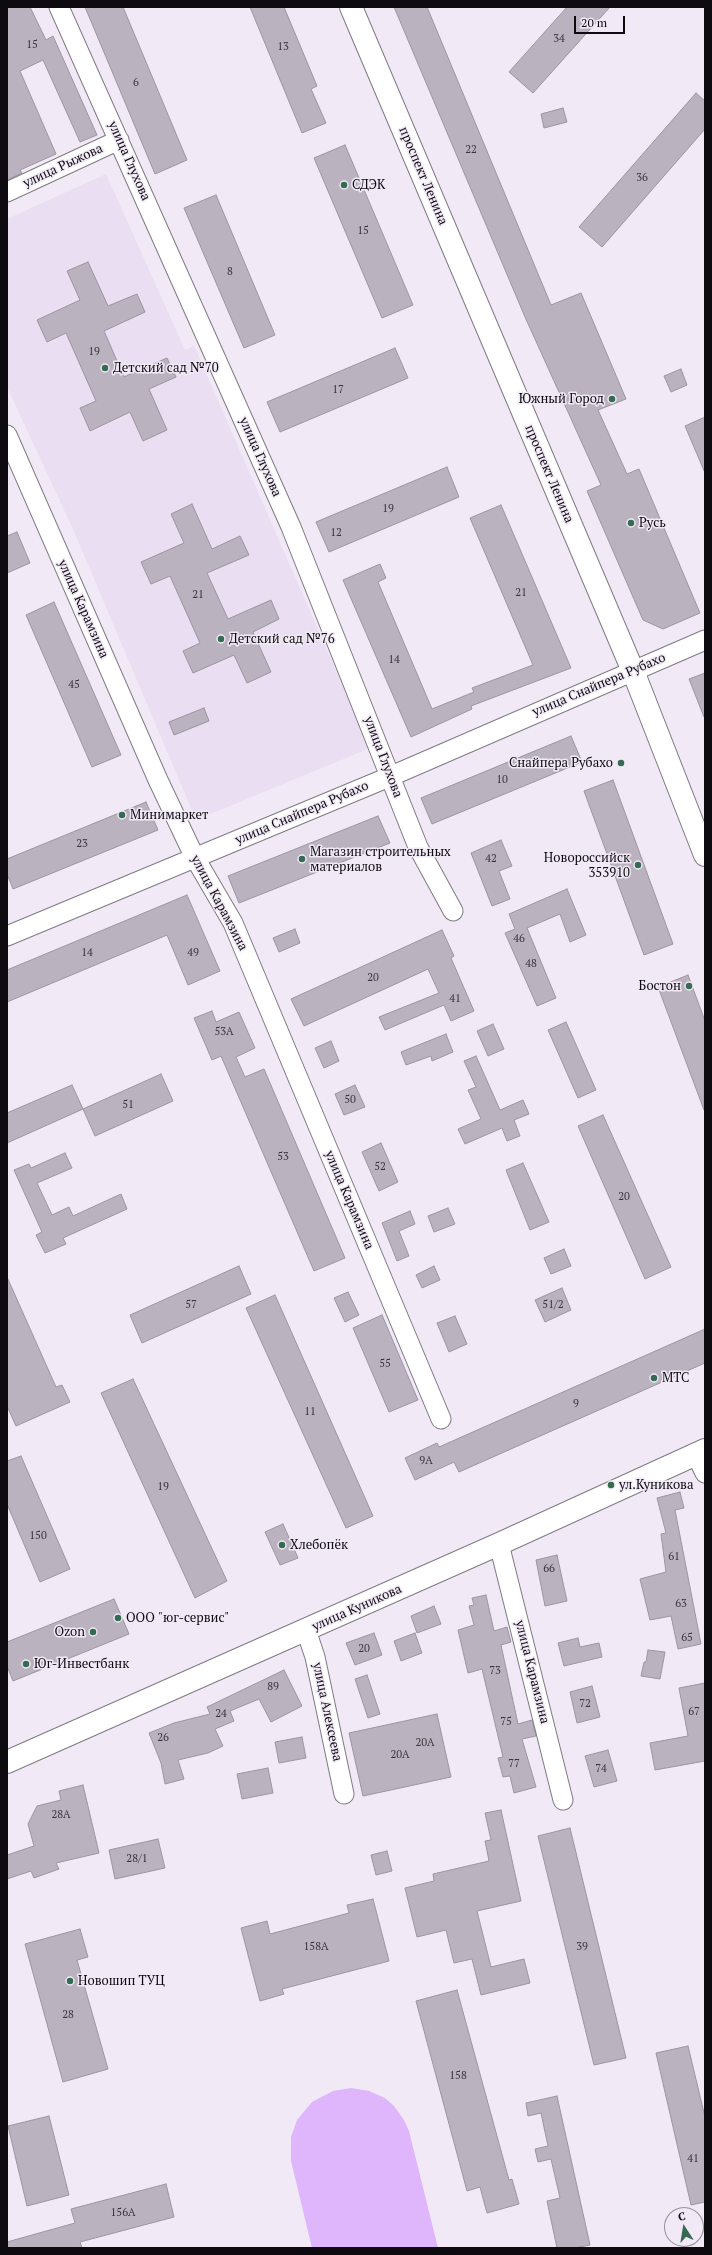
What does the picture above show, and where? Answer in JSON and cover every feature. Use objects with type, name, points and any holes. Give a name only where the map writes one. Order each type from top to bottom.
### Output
[{"type":"street","name":"улица Глухова","points":[[59,7],[291,527],[381,749],[389,777],[418,846],[453,911]]},
{"type":"street","name":"проспект Ленина","points":[[351,7],[633,671],[705,855]]},
{"type":"street","name":"улица Рыжова","points":[[7,192],[119,140]]},
{"type":"street","name":"улица Карамзина","points":[[7,435],[158,780],[195,858],[233,924],[440,1419]]},
{"type":"street","name":"улица Снайпера Рубахо","points":[[7,936],[389,777],[705,640]]},
{"type":"street","name":"улица Куникова","points":[[7,1762],[499,1544],[702,1459]]},
{"type":"street","name":"улица Карамзина","points":[[499,1544],[563,1800]]},
{"type":"street","name":"улица Алексеева","points":[[306,1630],[315,1657],[344,1794]]},
{"type":"shaded area","points":[[106,174],[185,350],[194,346],[370,748],[196,820],[73,529],[7,387],[7,219]]},
{"type":"shaded area","points":[[351,2088],[369,2091],[385,2098],[394,2106],[404,2120],[409,2131],[438,2248],[312,2248],[291,2161],[291,2137],[297,2120],[312,2102],[333,2091]]},
{"type":"building","points":[[7,7],[30,7],[46,40],[53,36],[97,135],[80,142],[43,60],[20,71],[56,154],[20,170],[22,173],[7,180]]},
{"type":"building","points":[[85,7],[123,7],[187,160],[155,174]]},
{"type":"building","points":[[250,7],[284,7],[317,86],[311,89],[326,123],[302,133]]},
{"type":"building","points":[[394,7],[427,7],[551,305],[581,293],[626,399],[598,410],[627,474],[639,469],[700,613],[663,629],[643,620],[587,491],[601,485],[525,317]]},
{"type":"building","points":[[567,7],[610,7],[533,93],[509,72]]},
{"type":"building","points":[[696,93],[705,101],[705,129],[602,247],[579,227]]},
{"type":"building","points":[[563,108],[567,122],[544,128],[541,114]]},
{"type":"building","points":[[345,145],[413,305],[382,318],[314,158]]},
{"type":"building","points":[[216,195],[275,335],[244,348],[184,208]]},
{"type":"building","points":[[88,262],[108,306],[137,294],[145,312],[104,331],[124,377],[167,358],[176,377],[149,389],[167,430],[143,441],[130,412],[90,431],[80,408],[96,401],[66,333],[47,342],[37,320],[80,300],[67,271]]},
{"type":"building","points":[[395,348],[408,378],[280,432],[267,402]]},
{"type":"building","points":[[681,369],[687,385],[671,392],[664,376]]},
{"type":"building","points":[[705,417],[705,473],[685,426]]},
{"type":"building","points":[[447,467],[459,497],[329,552],[316,522]]},
{"type":"building","points":[[192,504],[212,549],[240,536],[249,555],[207,573],[228,619],[271,600],[279,619],[253,632],[271,672],[247,683],[234,655],[193,673],[183,651],[200,643],[170,576],[151,584],[141,562],[184,543],[171,514]]},
{"type":"building","points":[[501,505],[571,668],[471,706],[472,709],[411,737],[343,580],[380,564],[386,578],[378,582],[432,709],[474,692],[472,688],[533,665],[470,518]]},
{"type":"building","points":[[17,532],[30,563],[7,573],[7,536]]},
{"type":"building","points":[[54,602],[121,755],[92,767],[26,615]]},
{"type":"building","points":[[705,673],[705,717],[704,717],[689,679]]},
{"type":"building","points":[[204,708],[209,721],[174,735],[169,722]]},
{"type":"building","points":[[571,736],[582,762],[432,824],[421,798]]},
{"type":"building","points":[[613,780],[673,944],[644,955],[584,791]]},
{"type":"building","points":[[146,802],[158,830],[13,889],[7,874],[7,859]]},
{"type":"building","points":[[378,816],[390,843],[239,903],[228,876]]},
{"type":"building","points":[[501,840],[512,866],[499,871],[510,899],[492,906],[471,853]]},
{"type":"building","points":[[567,889],[586,935],[570,942],[560,914],[527,928],[556,998],[537,1006],[505,933],[515,929],[509,914]]},
{"type":"building","points":[[187,895],[220,971],[188,985],[167,935],[7,1002],[7,970]]},
{"type":"building","points":[[295,929],[300,943],[279,952],[273,938]]},
{"type":"building","points":[[442,930],[454,956],[451,958],[474,1011],[451,1021],[444,1005],[385,1030],[379,1017],[439,993],[428,969],[304,1026],[291,999]]},
{"type":"building","points":[[688,975],[705,1021],[704,1110],[658,987]]},
{"type":"building","points":[[212,1011],[216,1022],[239,1012],[255,1048],[236,1057],[245,1077],[264,1069],[345,1258],[314,1271],[221,1056],[212,1060],[194,1018]]},
{"type":"building","points":[[566,1022],[596,1090],[578,1098],[548,1030]]},
{"type":"building","points":[[493,1024],[504,1049],[488,1056],[477,1031]]},
{"type":"building","points":[[446,1034],[453,1052],[432,1061],[431,1056],[406,1065],[401,1052]]},
{"type":"building","points":[[331,1041],[339,1061],[324,1068],[315,1048]]},
{"type":"building","points":[[476,1056],[500,1110],[523,1100],[529,1114],[514,1120],[520,1136],[507,1141],[502,1128],[465,1144],[458,1129],[481,1119],[468,1090],[476,1087],[464,1061]]},
{"type":"building","points":[[161,1074],[173,1101],[95,1136],[83,1109]]},
{"type":"building","points":[[72,1085],[83,1109],[7,1143],[7,1113]]},
{"type":"building","points":[[355,1085],[365,1107],[344,1115],[335,1094]]},
{"type":"building","points":[[603,1115],[671,1267],[645,1279],[578,1126]]},
{"type":"building","points":[[381,1143],[398,1182],[379,1191],[362,1152]]},
{"type":"building","points":[[65,1153],[72,1168],[37,1183],[52,1215],[69,1207],[73,1216],[121,1194],[127,1209],[63,1238],[66,1244],[45,1253],[36,1235],[42,1232],[14,1170],[29,1164],[31,1168]]},
{"type":"building","points":[[523,1163],[549,1222],[530,1230],[506,1170]]},
{"type":"building","points":[[448,1208],[455,1224],[434,1232],[428,1216]]},
{"type":"building","points":[[410,1211],[415,1224],[399,1231],[409,1256],[397,1261],[382,1223]]},
{"type":"building","points":[[564,1249],[571,1266],[551,1274],[544,1258]]},
{"type":"building","points":[[239,1266],[251,1294],[142,1343],[130,1315]]},
{"type":"building","points":[[434,1266],[440,1280],[422,1288],[416,1275]]},
{"type":"building","points":[[7,1277],[56,1387],[62,1385],[70,1402],[16,1426],[7,1406]]},
{"type":"building","points":[[562,1288],[571,1310],[545,1322],[535,1300]]},
{"type":"building","points":[[348,1292],[359,1315],[345,1322],[334,1298]]},
{"type":"building","points":[[275,1295],[373,1516],[346,1528],[246,1308]]},
{"type":"building","points":[[382,1315],[418,1400],[389,1412],[353,1328]]},
{"type":"building","points":[[455,1316],[467,1344],[449,1352],[437,1323]]},
{"type":"building","points":[[705,1329],[705,1363],[459,1472],[454,1462],[415,1480],[405,1458],[437,1443],[439,1447]]},
{"type":"building","points":[[133,1379],[227,1581],[195,1598],[101,1393]]},
{"type":"building","points":[[21,1456],[70,1569],[40,1582],[7,1504],[7,1461]]},
{"type":"building","points":[[680,1492],[684,1508],[675,1510],[701,1644],[678,1649],[671,1616],[650,1620],[640,1579],[666,1572],[661,1534],[666,1533],[657,1498]]},
{"type":"building","name":"Хлебопёк","points":[[283,1524],[298,1558],[280,1565],[265,1532]]},
{"type":"building","points":[[557,1555],[567,1601],[545,1606],[536,1560]]},
{"type":"building","points":[[486,1595],[494,1631],[507,1627],[511,1642],[501,1645],[518,1724],[532,1720],[536,1736],[522,1739],[536,1787],[514,1793],[510,1776],[503,1777],[498,1758],[503,1757],[482,1669],[468,1673],[458,1630],[474,1625],[469,1606],[474,1605],[472,1598]]},
{"type":"building","points":[[114,1599],[129,1634],[13,1681],[7,1666],[7,1642]]},
{"type":"building","points":[[434,1606],[441,1624],[417,1633],[411,1616]]},
{"type":"building","points":[[374,1633],[382,1655],[355,1665],[346,1643]]},
{"type":"building","points":[[415,1633],[422,1653],[401,1661],[394,1641]]},
{"type":"building","points":[[578,1638],[580,1647],[599,1643],[602,1657],[564,1666],[558,1643]]},
{"type":"building","points":[[648,1650],[665,1652],[660,1679],[641,1676]]},
{"type":"building","points":[[284,1670],[302,1706],[271,1722],[259,1699],[230,1711],[234,1721],[215,1729],[223,1746],[208,1753],[178,1760],[184,1779],[165,1784],[161,1763],[149,1733],[174,1723],[210,1714],[207,1707]]},
{"type":"building","points":[[367,1675],[380,1714],[368,1718],[355,1679]]},
{"type":"building","points":[[705,1683],[705,1761],[655,1770],[650,1743],[688,1736],[679,1688]]},
{"type":"building","points":[[592,1686],[600,1717],[577,1723],[570,1692]]},
{"type":"building","points":[[437,1714],[451,1777],[363,1796],[349,1733]]},
{"type":"building","points":[[302,1737],[306,1758],[279,1763],[275,1742]]},
{"type":"building","points":[[608,1750],[617,1781],[594,1787],[585,1756]]},
{"type":"building","points":[[268,1768],[273,1793],[242,1799],[237,1774]]},
{"type":"building","points":[[83,1785],[99,1853],[56,1863],[59,1869],[34,1878],[31,1871],[7,1879],[7,1855],[34,1846],[28,1824],[37,1806],[61,1800],[59,1791]]},
{"type":"building","points":[[501,1810],[521,1901],[477,1911],[491,1967],[524,1959],[530,1983],[481,1995],[472,1959],[454,1963],[446,1930],[417,1937],[405,1888],[434,1881],[433,1874],[489,1861],[485,1841],[491,1840],[485,1813]]},
{"type":"building","points":[[570,1828],[626,2058],[594,2065],[538,1836]]},
{"type":"building","points":[[158,1839],[165,1868],[115,1879],[109,1850]]},
{"type":"building","points":[[387,1851],[392,1871],[376,1875],[371,1855]]},
{"type":"building","points":[[373,1899],[389,1961],[282,1989],[284,1994],[260,2001],[241,1928],[267,1921],[270,1934],[349,1913],[347,1905]]},
{"type":"building","points":[[80,1929],[88,1957],[77,1960],[108,2069],[63,2082],[25,1944]]},
{"type":"building","points":[[457,1990],[509,2180],[512,2179],[519,2204],[487,2213],[480,2187],[467,2191],[416,2001]]},
{"type":"building","points":[[688,2046],[705,2117],[705,2202],[691,2205],[656,2053]]},
{"type":"building","points":[[557,2096],[590,2245],[574,2248],[557,2248],[547,2201],[560,2198],[551,2159],[538,2162],[535,2149],[548,2146],[541,2113],[528,2116],[526,2103]]},
{"type":"building","points":[[49,2116],[69,2195],[27,2206],[8,2126]]},
{"type":"building","points":[[166,2184],[174,2217],[80,2242],[82,2248],[7,2248],[7,2242],[75,2223],[71,2209]]},
{"type":"place","name":"СДЭК","points":[[344,185]]},
{"type":"place","name":"Детский сад №70","points":[[105,368]]},
{"type":"place","name":"Южный Город","points":[[612,399]]},
{"type":"place","name":"Русь","points":[[631,523]]},
{"type":"place","name":"Детский сад №76","points":[[221,639]]},
{"type":"place","name":"Снайпера Рубахо","points":[[621,763]]},
{"type":"place","name":"Минимаркет","points":[[122,815]]},
{"type":"place","name":"Магазин строительных материалов","points":[[302,859]]},
{"type":"place","name":"Новороссийск 353910","points":[[638,865]]},
{"type":"place","name":"Бостон","points":[[689,986]]},
{"type":"place","name":"МТС","points":[[654,1378]]},
{"type":"place","name":"ул.Куникова","points":[[611,1485]]},
{"type":"place","name":"Хлебопёк","points":[[282,1545]]},
{"type":"place","name":"ООО \"юг-сервис\"","points":[[118,1618]]},
{"type":"place","name":"Ozon","points":[[93,1632]]},
{"type":"place","name":"Юг-Инвестбанк","points":[[26,1664]]},
{"type":"place","name":"Новошип ТУЦ","points":[[70,1981]]}]
